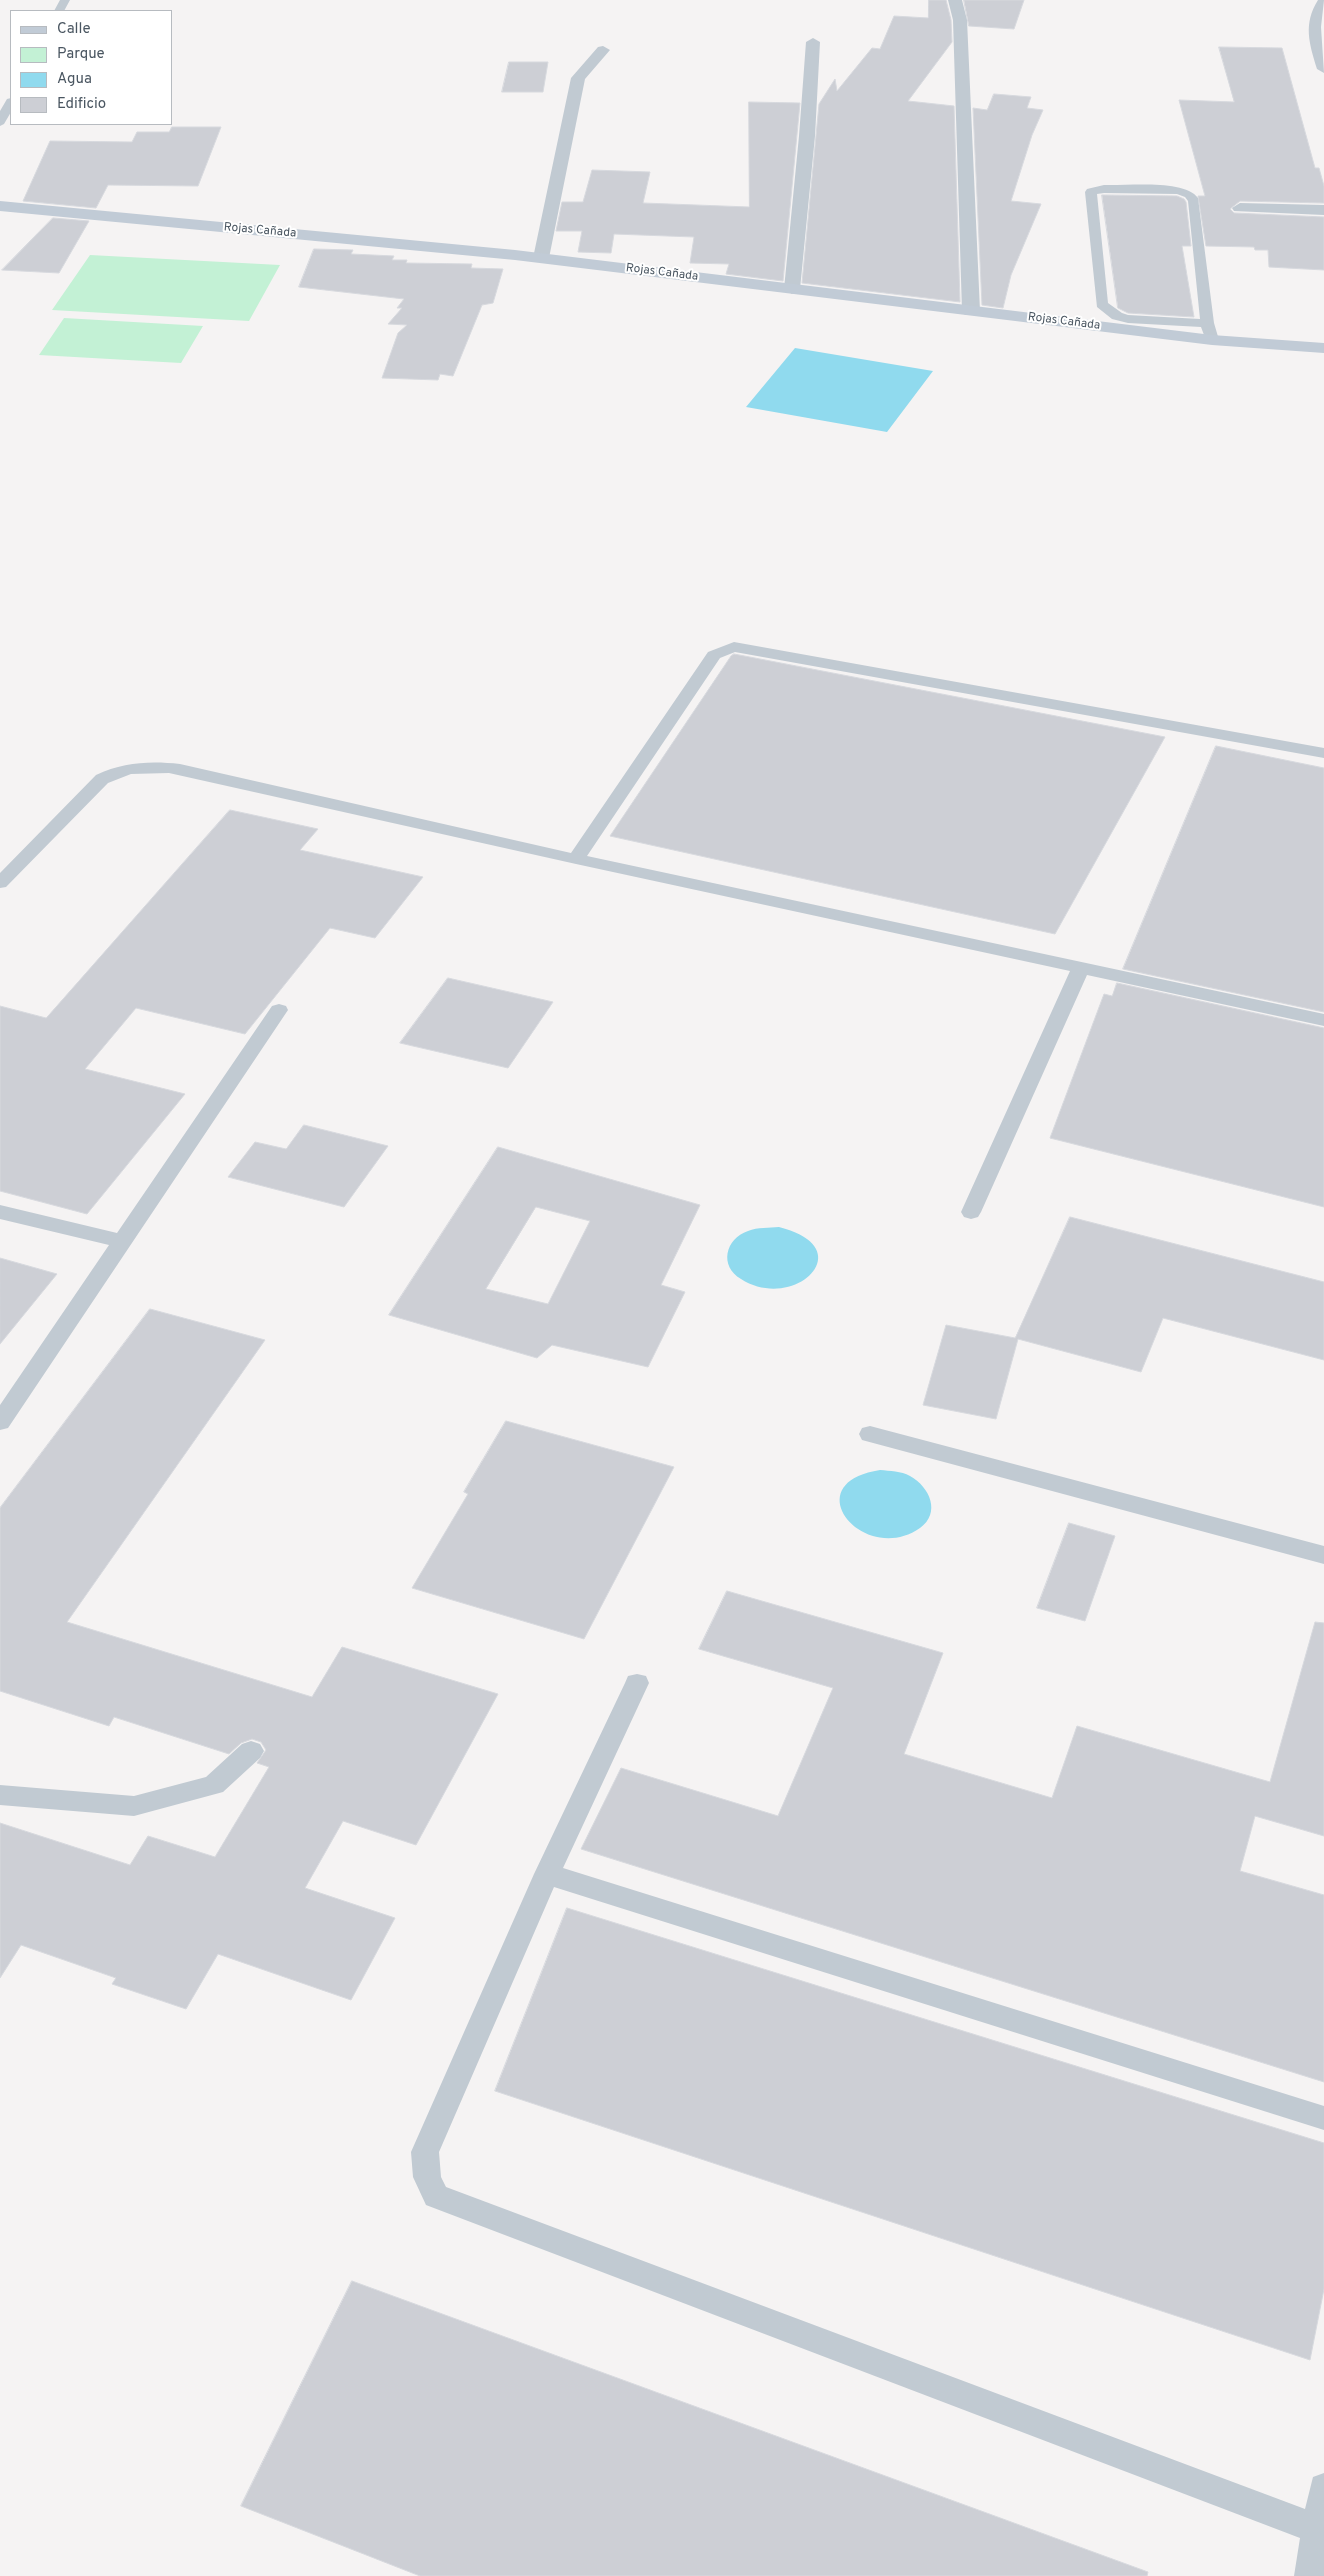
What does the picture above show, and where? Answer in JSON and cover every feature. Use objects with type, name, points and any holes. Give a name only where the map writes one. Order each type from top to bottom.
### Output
[{"type":"main road","name":"Rojas Cañada","points":[[0,206],[542,258],[1212,340],[1324,348]]},
{"type":"street","points":[[954,0],[960,20],[971,311]]},
{"type":"street","points":[[1324,1],[1314,16],[1314,36],[1324,69]]},
{"type":"street","points":[[792,290],[807,136],[813,42]]},
{"type":"street","points":[[542,258],[578,78],[603,50]]},
{"type":"street","points":[[1240,208],[1324,210]]},
{"type":"lane","points":[[0,122],[10,103]]},
{"type":"lane","points":[[1208,323],[1128,319],[1118,316],[1102,304],[1091,192],[1104,189],[1178,190],[1189,194],[1194,201],[1208,323],[1212,340]]},
{"type":"lane","points":[[576,858],[714,655],[734,647],[1324,753]]},
{"type":"lane","points":[[0,883],[102,779],[120,770],[145,766],[180,769],[576,858],[1324,1020]]},
{"type":"lane","points":[[971,1212],[1081,967]]},
{"type":"lane","points":[[0,1422],[279,1010]]},
{"type":"lane","points":[[0,1212],[123,1241]]},
{"type":"lane","points":[[870,1434],[1324,1555]]},
{"type":"lane","points":[[637,1683],[547,1874],[425,2152],[427,2178],[436,2196],[1317,2530]]},
{"type":"lane","points":[[0,1796],[134,1806],[214,1786],[251,1751]]},
{"type":"lane","points":[[547,1874],[1324,2118]]},
{"type":"lane","points":[[1310,2576],[1324,2488]]},
{"type":"green space","points":[[90,255],[280,265],[249,321],[52,310]]},
{"type":"green space","points":[[64,318],[203,326],[181,363],[39,355]]},
{"type":"water","points":[[795,348],[933,371],[887,432],[746,407]]},
{"type":"water","points":[[779,1227],[804,1237],[816,1249],[818,1262],[811,1274],[798,1283],[781,1288],[761,1287],[734,1274],[727,1260],[730,1246],[734,1240],[752,1230]]},
{"type":"water","points":[[880,1470],[907,1474],[923,1487],[930,1500],[931,1508],[930,1515],[920,1528],[899,1537],[878,1537],[860,1530],[847,1518],[840,1504],[842,1490],[855,1478]]},
{"type":"building","points":[[929,0],[946,0],[951,20],[952,42],[908,101],[954,106],[960,302],[802,283],[819,104],[835,79],[837,91],[872,48],[880,49],[894,16],[928,18]]},
{"type":"building","points":[[964,0],[1024,0],[1014,29],[969,26]]},
{"type":"building","points":[[1219,47],[1282,48],[1315,168],[1319,168],[1324,186],[1324,203],[1240,201],[1230,209],[1234,213],[1324,217],[1324,270],[1269,267],[1268,250],[1255,250],[1254,247],[1206,246],[1198,196],[1205,196],[1179,100],[1234,102]]},
{"type":"building","points":[[509,62],[548,62],[543,92],[502,92]]},
{"type":"building","points":[[994,94],[1031,97],[1027,108],[1043,110],[1032,135],[1011,201],[1041,204],[1011,275],[1003,308],[982,305],[973,108],[987,110]]},
{"type":"building","points":[[749,102],[800,103],[783,281],[726,274],[729,264],[690,263],[694,237],[614,234],[611,253],[578,252],[582,231],[556,231],[562,202],[583,202],[592,170],[650,172],[643,203],[749,207]]},
{"type":"building","points":[[172,127],[221,127],[198,186],[108,185],[96,208],[23,201],[50,141],[132,142],[137,132],[169,132]]},
{"type":"building","points":[[1102,195],[1177,196],[1184,199],[1186,202],[1191,246],[1182,246],[1194,317],[1128,313],[1118,308]]},
{"type":"building","points":[[53,218],[89,221],[59,273],[2,270]]},
{"type":"building","points":[[314,249],[353,250],[351,254],[394,256],[392,260],[407,260],[406,263],[472,264],[471,268],[503,269],[493,303],[482,305],[453,376],[440,374],[438,380],[382,378],[398,333],[407,325],[388,324],[402,308],[397,308],[404,299],[299,287]]},
{"type":"building","points":[[734,654],[1165,737],[1055,934],[610,836]]},
{"type":"building","points":[[1216,746],[1324,768],[1324,1012],[1123,969]]},
{"type":"building","points":[[230,810],[318,829],[300,850],[423,877],[375,938],[330,928],[245,1034],[136,1008],[85,1069],[185,1094],[87,1214],[0,1191],[0,1006],[46,1018]]},
{"type":"building","points":[[448,978],[553,1002],[508,1068],[400,1043]]},
{"type":"building","points":[[1117,983],[1324,1028],[1324,1207],[1050,1138],[1104,994],[1112,996]]},
{"type":"building","points":[[304,1125],[388,1146],[344,1207],[228,1177],[255,1142],[286,1149]]},
{"type":"building","points":[[498,1147],[700,1205],[661,1285],[685,1292],[648,1367],[552,1345],[537,1358],[389,1315]],"holes":[[[536,1207],[590,1221],[548,1304],[486,1289]]]},
{"type":"building","points":[[1070,1217],[1324,1282],[1324,1360],[1163,1318],[1141,1372],[1018,1339],[996,1419],[923,1405],[946,1325],[1015,1338]]},
{"type":"building","points":[[0,1258],[57,1274],[0,1344]]},
{"type":"building","points":[[150,1309],[265,1340],[67,1622],[312,1697],[342,1647],[498,1694],[416,1845],[343,1821],[305,1888],[395,1918],[351,2000],[218,1954],[186,2009],[112,1984],[116,1978],[21,1945],[0,1978],[0,1823],[130,1865],[148,1836],[215,1857],[269,1767],[257,1763],[266,1750],[261,1742],[252,1739],[241,1743],[229,1754],[114,1717],[109,1726],[0,1691],[0,1508]]},
{"type":"building","points":[[506,1421],[674,1467],[584,1639],[412,1588],[468,1494],[464,1492]]},
{"type":"building","points":[[1069,1523],[1115,1536],[1085,1621],[1037,1608]]},
{"type":"building","points":[[727,1591],[943,1653],[904,1754],[1052,1798],[1077,1726],[1270,1782],[1315,1622],[1324,1623],[1324,1836],[1255,1816],[1240,1871],[1324,1895],[1324,2082],[581,1849],[621,1768],[778,1816],[833,1688],[699,1649]]},
{"type":"building","points":[[567,1908],[1324,2143],[1324,2289],[1310,2360],[495,2091]]},
{"type":"building","points":[[352,2281],[1148,2572],[1147,2576],[420,2576],[241,2506]]}]
